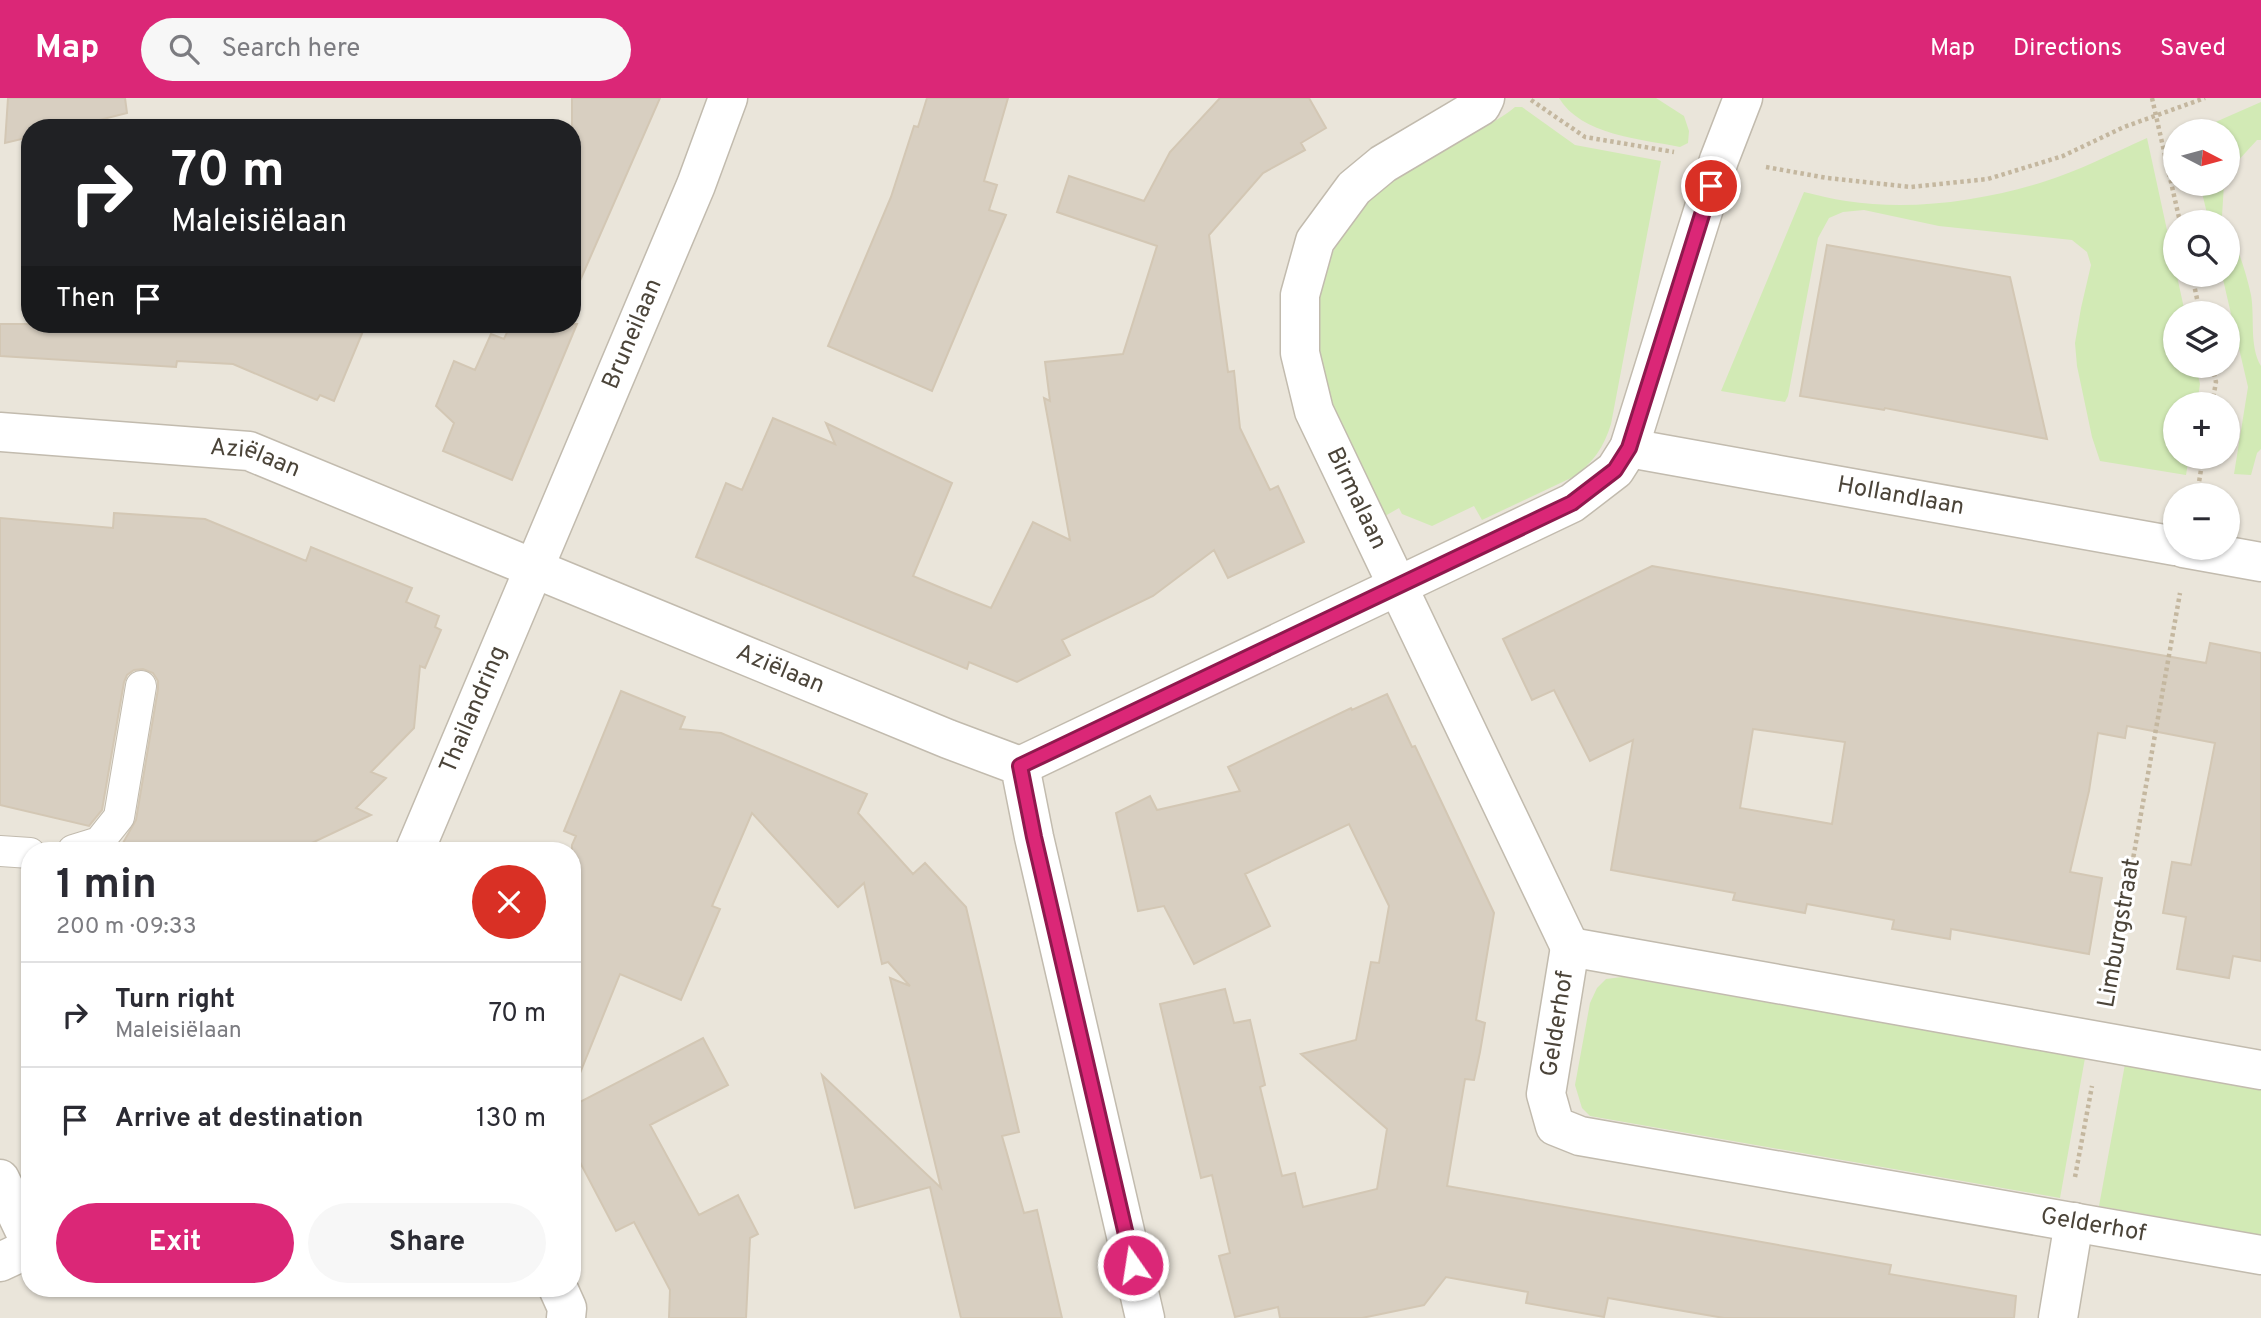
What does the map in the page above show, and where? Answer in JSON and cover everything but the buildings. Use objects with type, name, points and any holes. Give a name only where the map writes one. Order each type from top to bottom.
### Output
[{"type":"street","name":"Bruneilaan","points":[[533,568],[696,185],[728,98]]},
{"type":"street","name":"Birmalaan","points":[[1485,98],[1480,106],[1383,164],[1354,188],[1315,241],[1300,295],[1300,353],[1314,411],[1570,947]]},
{"type":"street","points":[[1145,1318],[1037,851],[1020,766],[1572,503],[1615,470],[1629,448],[1719,160],[1743,98]]},
{"type":"street","name":"Aziëlaan","points":[[0,432],[249,451],[922,729],[1020,766]]},
{"type":"street","name":"Hollandlaan","points":[[1629,448],[2163,545]]},
{"type":"street","name":"Hollandlaan","points":[[2240,558],[2261,562]]},
{"type":"street","name":"Thailandring","points":[[418,842],[533,568]]},
{"type":"street","name":"Gelderhof","points":[[2261,1070],[1570,947],[1546,1094],[1555,1126],[1580,1136],[2261,1255]]},
{"type":"street","points":[[0,1179],[21,1223]]},
{"type":"street","points":[[2058,1318],[2074,1222]]},
{"type":"street","points":[[0,1262],[21,1252]]},
{"type":"street","points":[[562,1297],[567,1308],[566,1318]]},
{"type":"lane","points":[[99,842],[119,817],[141,686]]},
{"type":"lane","points":[[0,851],[21,852]]},
{"type":"path","points":[[1527,98],[1585,137],[1827,178],[1911,187],[1988,179],[2063,156],[2124,127],[2205,98]]},
{"type":"path","points":[[2152,98],[2177,210]]},
{"type":"path","name":"Limburgstraat","points":[[2074,1222],[2072,1199],[2180,560]]},
{"type":"shaded area","points":[[0,98],[2261,98],[2261,1318],[0,1318]]},
{"type":"green space","points":[[1559,98],[1656,98],[1684,116],[1689,131],[1688,143],[1680,147],[1630,138],[1597,128],[1569,110]]},
{"type":"green space","points":[[2261,102],[2261,140],[2257,140],[2240,159],[2240,119],[2222,119]]},
{"type":"green space","points":[[1515,107],[1522,107],[1575,145],[1661,161],[1611,424],[1597,454],[1573,477],[1482,520],[1474,506],[1432,526],[1402,514],[1399,508],[1385,516],[1352,449],[1325,381],[1318,347],[1316,312],[1323,276],[1343,234],[1373,196],[1414,167]]},
{"type":"green space","points":[[2147,138],[2163,212],[2163,287],[2179,287],[2182,301],[2163,301],[2163,378],[2199,378],[2200,384],[2199,392],[2163,392],[2163,469],[2187,469],[2186,475],[2100,461],[2092,437],[2077,366],[2075,343],[2091,265],[2087,252],[2072,240],[1939,226],[1864,210],[1843,212],[1829,218],[1818,238],[1785,402],[1721,391],[1804,192],[1871,204],[1946,202],[2019,189],[2083,167]]},
{"type":"green space","points":[[2203,196],[2223,196],[2222,210],[2206,210]]},
{"type":"green space","points":[[2240,258],[2249,286],[2255,350],[2261,366],[2261,449],[2257,453],[2251,475],[2234,474],[2235,469],[2240,469],[2240,437],[2248,387],[2240,353],[2240,301],[2228,301],[2225,287],[2240,287]]},
{"type":"green space","points":[[1622,977],[2085,1058],[2060,1198],[1590,1116],[1582,1108],[1575,1085],[1590,1003],[1597,988],[1606,979]]},
{"type":"green space","points":[[2125,1064],[2261,1087],[2261,1235],[2099,1206]]},
{"type":"route","points":[[1133,1265],[1020,766],[1572,503],[1615,470],[1629,448],[1711,186]]}]
